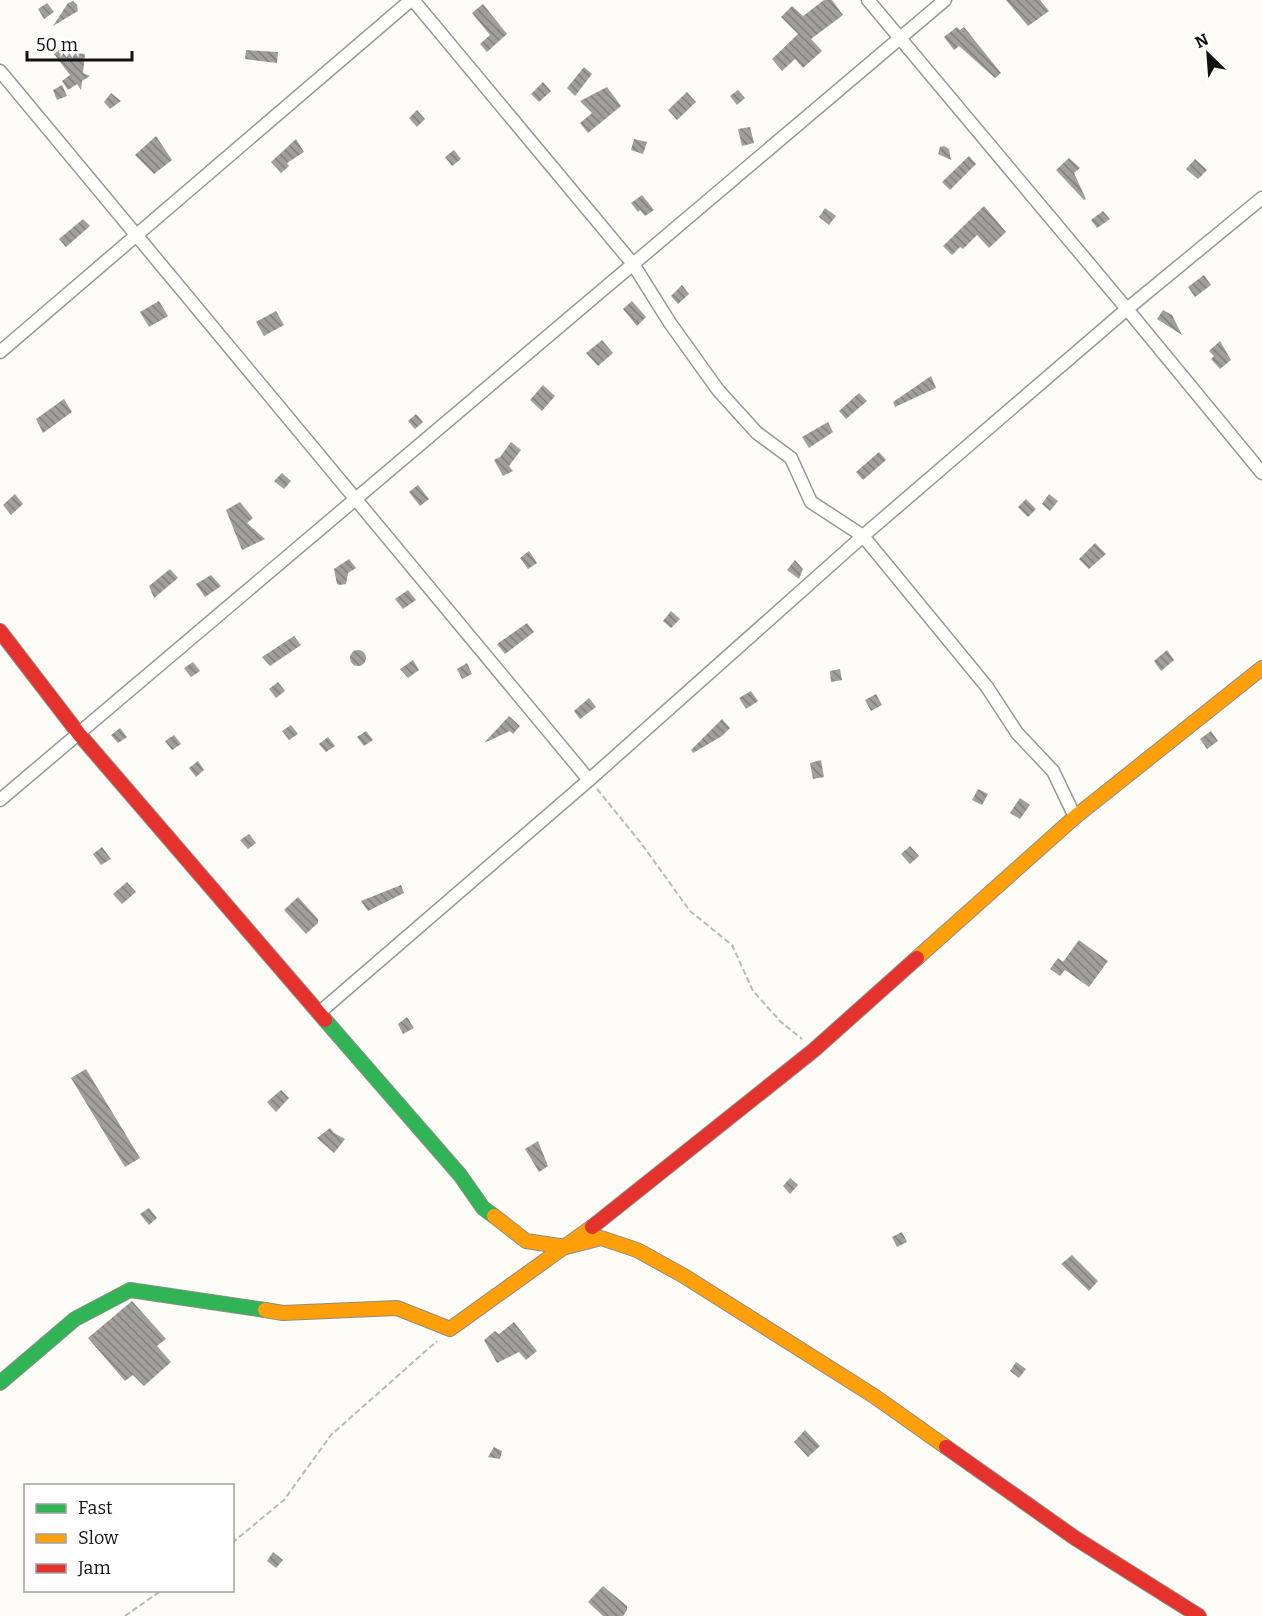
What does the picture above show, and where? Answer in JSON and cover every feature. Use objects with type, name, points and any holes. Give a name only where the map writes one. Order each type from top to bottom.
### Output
[{"type":"street","points":[[0,352],[412,0],[633,264],[670,323],[718,390],[756,433],[790,458],[811,501],[862,536],[987,687],[1017,733],[1053,771],[1075,817]]},
{"type":"street","points":[[868,0],[1262,473]]},
{"type":"street","points":[[0,800],[945,0]]},
{"type":"street","points":[[0,71],[589,780]]},
{"type":"street","points":[[320,1012],[589,780],[862,536],[1127,309],[1262,198]]},
{"type":"street","points":[[0,631],[79,734],[460,1174],[483,1208],[526,1241],[566,1247],[601,1238],[637,1250],[684,1276],[874,1396],[1075,1538],[1199,1616]]},
{"type":"street","points":[[0,1383],[75,1319],[130,1290],[283,1313],[397,1308],[450,1329],[566,1247],[814,1050],[1075,817],[1262,668]]},
{"type":"path","points":[[589,780],[641,843],[690,911],[732,945],[753,991],[781,1022],[814,1050]]},
{"type":"path","points":[[234,1541],[284,1500],[331,1435],[450,1329]]},
{"type":"path","points":[[125,1616],[159,1592]]},
{"type":"building","points":[[824,0],[832,0],[843,15],[811,39],[822,51],[803,68],[795,59],[782,71],[772,59],[798,34],[781,17],[792,6],[803,16]]},
{"type":"building","points":[[1006,0],[1040,0],[1049,11],[1028,26]]},
{"type":"building","points":[[73,1],[78,11],[53,26],[68,3]]},
{"type":"building","points":[[47,3],[54,12],[44,19],[38,9]]},
{"type":"building","points":[[483,4],[507,34],[487,52],[480,44],[490,35],[472,13]]},
{"type":"building","points":[[957,27],[960,30],[964,27],[1001,73],[995,78],[959,46],[954,50],[944,37]]},
{"type":"building","points":[[68,43],[78,45],[76,53],[85,54],[83,73],[90,76],[82,81],[81,90],[77,84],[68,90],[62,81],[70,75],[54,54]]},
{"type":"building","points":[[246,50],[278,52],[277,63],[245,59]]},
{"type":"building","points":[[584,67],[592,74],[575,96],[567,88]]},
{"type":"building","points":[[543,82],[551,91],[539,102],[531,94]]},
{"type":"building","points":[[62,85],[67,96],[57,100],[53,90]]},
{"type":"building","points":[[607,87],[621,106],[588,133],[580,123],[592,113],[580,101]]},
{"type":"building","points":[[738,90],[745,98],[737,105],[730,96]]},
{"type":"building","points":[[687,92],[696,102],[677,120],[668,110]]},
{"type":"building","points":[[111,93],[121,101],[110,109],[104,102]]},
{"type":"building","points":[[417,110],[425,119],[417,127],[409,118]]},
{"type":"building","points":[[750,127],[754,143],[742,146],[738,129]]},
{"type":"building","points":[[156,136],[172,160],[154,174],[135,155]]},
{"type":"building","points":[[296,139],[304,152],[287,163],[289,166],[281,173],[271,162]]},
{"type":"building","points":[[634,139],[647,142],[643,154],[631,150]]},
{"type":"building","points":[[944,146],[949,149],[951,160],[938,154],[940,147]]},
{"type":"building","points":[[454,150],[461,159],[452,166],[445,157]]},
{"type":"building","points":[[969,156],[976,164],[950,190],[942,182]]},
{"type":"building","points":[[1069,158],[1080,168],[1074,173],[1086,199],[1084,200],[1056,170]]},
{"type":"building","points":[[1195,159],[1207,170],[1198,179],[1186,169]]},
{"type":"building","points":[[642,195],[654,210],[645,216],[640,210],[638,212],[631,203]]},
{"type":"building","points":[[984,206],[1006,232],[989,248],[977,235],[963,249],[960,247],[952,255],[943,246]]},
{"type":"building","points":[[825,208],[836,216],[829,225],[819,217]]},
{"type":"building","points":[[1103,211],[1110,219],[1097,228],[1091,220]]},
{"type":"building","points":[[83,219],[90,226],[66,247],[59,239]]},
{"type":"building","points":[[1204,275],[1211,285],[1195,297],[1188,287]]},
{"type":"building","points":[[682,285],[689,294],[678,304],[671,296]]},
{"type":"building","points":[[159,301],[168,316],[149,327],[140,312]]},
{"type":"building","points":[[632,301],[646,317],[637,326],[623,309]]},
{"type":"building","points":[[1163,310],[1172,315],[1182,335],[1157,319]]},
{"type":"building","points":[[276,311],[284,325],[264,336],[256,322]]},
{"type":"building","points":[[602,340],[613,353],[598,366],[586,353]]},
{"type":"building","points":[[1220,341],[1231,360],[1220,369],[1211,359],[1214,356],[1209,351]]},
{"type":"building","points":[[931,376],[936,388],[895,407],[893,402]]},
{"type":"building","points":[[543,385],[555,396],[542,411],[530,400]]},
{"type":"building","points":[[859,393],[867,401],[846,419],[839,411]]},
{"type":"building","points":[[64,399],[72,412],[43,433],[36,419]]},
{"type":"building","points":[[416,414],[423,422],[415,429],[408,421]]},
{"type":"building","points":[[828,422],[833,432],[809,448],[802,437]]},
{"type":"building","points":[[511,442],[521,450],[509,466],[513,471],[503,476],[494,460],[500,457]]},
{"type":"building","points":[[879,452],[886,460],[863,480],[856,472]]},
{"type":"building","points":[[282,473],[291,481],[284,489],[274,481]]},
{"type":"building","points":[[418,485],[429,499],[420,506],[409,492]]},
{"type":"building","points":[[15,494],[23,504],[11,515],[3,505]]},
{"type":"building","points":[[1049,494],[1058,501],[1050,511],[1042,504]]},
{"type":"building","points":[[1026,499],[1036,509],[1028,517],[1018,507]]},
{"type":"building","points":[[240,502],[253,518],[247,523],[265,539],[242,550],[226,510]]},
{"type":"building","points":[[1095,543],[1106,554],[1089,569],[1079,559]]},
{"type":"building","points":[[529,551],[537,563],[528,569],[520,558]]},
{"type":"building","points":[[349,559],[356,568],[348,573],[346,584],[339,585],[334,569]]},
{"type":"building","points":[[795,560],[803,569],[799,579],[787,570]]},
{"type":"building","points":[[170,569],[178,578],[154,598],[149,586]]},
{"type":"building","points":[[211,575],[221,586],[205,597],[196,584]]},
{"type":"building","points":[[408,590],[416,600],[403,609],[395,599]]},
{"type":"building","points":[[671,611],[680,619],[671,628],[663,621]]},
{"type":"building","points":[[527,623],[534,632],[505,654],[497,644]]},
{"type":"building","points":[[294,636],[301,645],[270,666],[262,657]]},
{"type":"building","points":[[358,650],[364,652],[366,658],[364,664],[358,666],[352,664],[350,658],[352,652]]},
{"type":"building","points":[[1167,650],[1174,660],[1161,671],[1154,661]]},
{"type":"building","points":[[413,660],[419,670],[408,678],[400,669]]},
{"type":"building","points":[[193,662],[200,671],[191,677],[184,668]]},
{"type":"building","points":[[467,663],[472,674],[462,679],[457,669]]},
{"type":"building","points":[[840,669],[842,680],[831,682],[830,671]]},
{"type":"building","points":[[278,682],[285,691],[276,698],[269,689]]},
{"type":"building","points":[[751,691],[758,701],[746,709],[739,698]]},
{"type":"building","points":[[876,694],[882,705],[871,711],[865,700]]},
{"type":"building","points":[[589,698],[596,707],[580,719],[574,711]]},
{"type":"building","points":[[509,716],[520,726],[513,734],[510,731],[484,743]]},
{"type":"building","points":[[722,719],[730,728],[722,736],[693,753],[691,750]]},
{"type":"building","points":[[291,725],[298,734],[289,740],[282,731]]},
{"type":"building","points":[[120,728],[127,737],[118,743],[111,735]]},
{"type":"building","points":[[366,731],[373,740],[364,746],[357,737]]},
{"type":"building","points":[[1211,731],[1218,741],[1207,749],[1200,739]]},
{"type":"building","points":[[174,735],[181,744],[172,750],[165,741]]},
{"type":"building","points":[[328,737],[335,746],[326,752],[319,744]]},
{"type":"building","points":[[821,760],[824,777],[813,779],[810,763]]},
{"type":"building","points":[[198,761],[204,770],[196,777],[189,768]]},
{"type":"building","points":[[978,789],[988,794],[982,805],[972,800]]},
{"type":"building","points":[[1020,798],[1030,805],[1020,819],[1010,813]]},
{"type":"building","points":[[249,834],[256,843],[248,849],[240,840]]},
{"type":"building","points":[[910,846],[919,856],[910,864],[901,854]]},
{"type":"building","points":[[102,847],[111,859],[101,865],[93,854]]},
{"type":"building","points":[[127,882],[136,892],[122,904],[113,894]]},
{"type":"building","points":[[401,885],[404,893],[368,911],[361,901]]},
{"type":"building","points":[[298,897],[318,919],[318,923],[306,934],[284,910]]},
{"type":"building","points":[[1079,940],[1108,961],[1089,987],[1065,970],[1060,976],[1050,969],[1058,958],[1063,962]]},
{"type":"building","points":[[407,1017],[414,1028],[403,1034],[398,1024]]},
{"type":"building","points":[[86,1069],[140,1158],[125,1167],[71,1078]]},
{"type":"building","points":[[281,1090],[289,1098],[276,1112],[267,1102]]},
{"type":"building","points":[[330,1128],[345,1139],[334,1153],[317,1138]]},
{"type":"building","points":[[538,1141],[548,1166],[539,1172],[525,1149]]},
{"type":"building","points":[[790,1178],[798,1185],[790,1194],[783,1186]]},
{"type":"building","points":[[149,1208],[157,1218],[149,1225],[140,1214]]},
{"type":"building","points":[[902,1232],[907,1242],[897,1247],[892,1237]]},
{"type":"building","points":[[1072,1255],[1098,1281],[1089,1291],[1061,1264]]},
{"type":"building","points":[[132,1301],[166,1339],[157,1346],[171,1362],[144,1386],[133,1375],[125,1381],[88,1338]]},
{"type":"building","points":[[514,1322],[537,1351],[526,1360],[519,1352],[497,1363],[484,1340],[495,1331],[499,1334]]},
{"type":"building","points":[[1016,1362],[1026,1369],[1019,1378],[1010,1371]]},
{"type":"building","points":[[805,1430],[820,1446],[808,1457],[794,1442]]},
{"type":"building","points":[[494,1447],[502,1451],[500,1459],[488,1457]]},
{"type":"building","points":[[273,1552],[283,1560],[276,1568],[267,1561]]},
{"type":"building","points":[[603,1586],[627,1606],[623,1616],[603,1616],[588,1602]]},
{"type":"traffic: fast","points":[[325,1020],[460,1175],[483,1208],[494,1216]]},
{"type":"traffic: fast","points":[[0,1383],[75,1319],[130,1290],[265,1310]]},
{"type":"traffic: slow","points":[[917,958],[1075,817],[1262,668]]},
{"type":"traffic: slow","points":[[494,1216],[526,1241],[566,1247],[601,1238],[637,1250],[684,1276],[874,1396],[946,1447]]},
{"type":"traffic: slow","points":[[265,1310],[283,1313],[397,1308],[450,1329],[592,1227]]},
{"type":"traffic: jam","points":[[0,631],[79,734],[325,1020]]},
{"type":"traffic: jam","points":[[592,1227],[814,1050],[917,958]]},
{"type":"traffic: jam","points":[[946,1447],[1075,1538],[1199,1616]]}]
